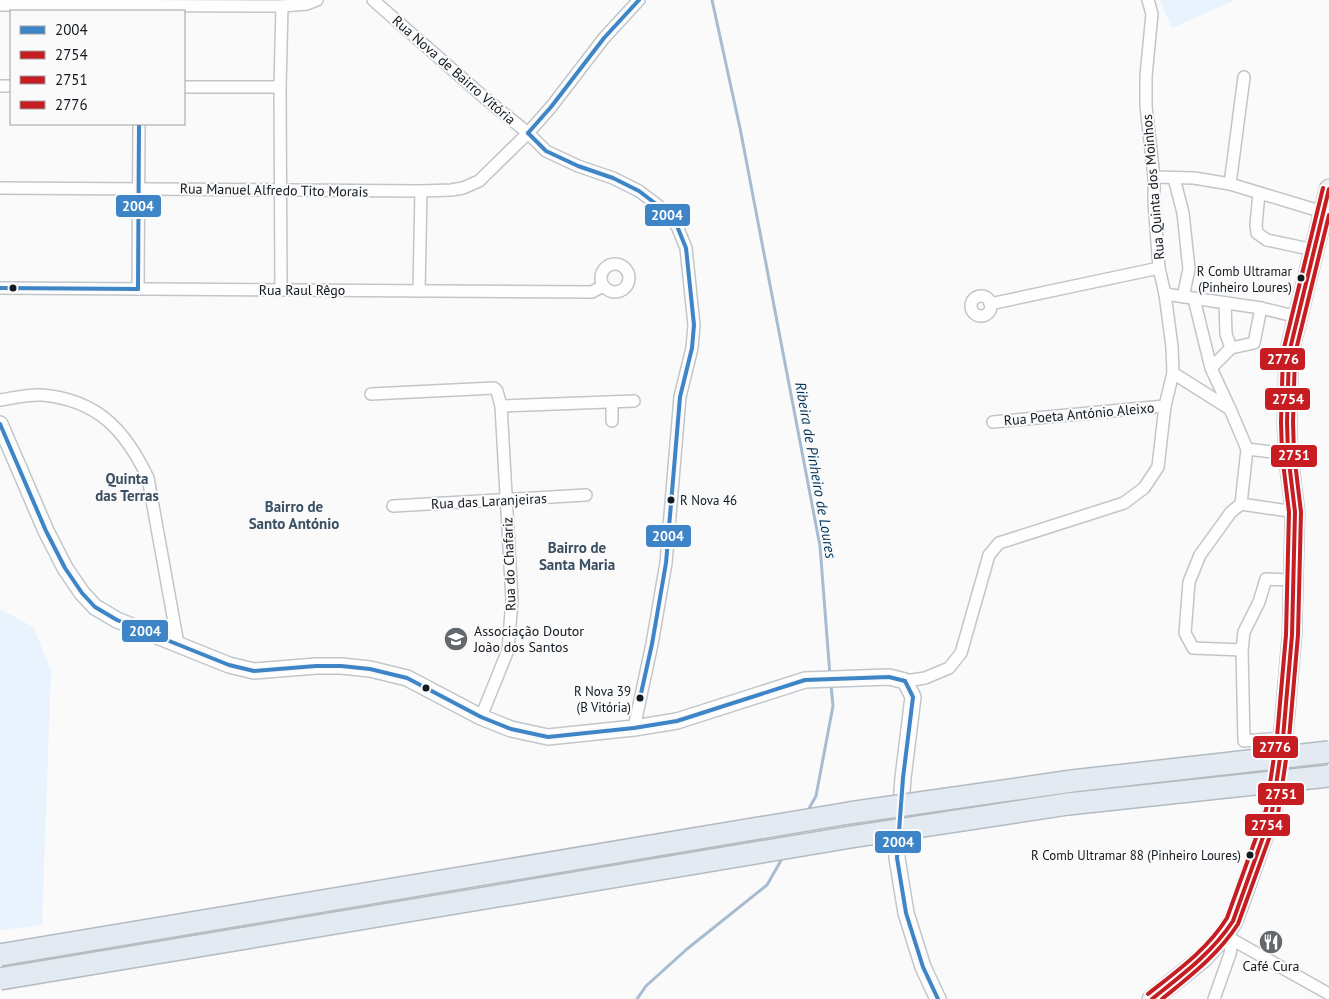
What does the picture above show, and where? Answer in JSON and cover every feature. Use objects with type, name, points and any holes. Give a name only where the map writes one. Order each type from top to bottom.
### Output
[{"type":"highway","points":[[0,955],[849,813],[1072,781],[1329,752]]},
{"type":"highway","points":[[0,979],[860,836],[1068,804],[1329,776]]},
{"type":"main road","points":[[1152,999],[1203,958],[1224,935],[1233,921],[1272,812],[1283,738],[1292,635],[1294,512],[1288,454],[1289,353],[1329,189]]},
{"type":"street","points":[[0,5],[282,6],[307,4],[317,0]]},
{"type":"street","name":"Rua Nova de Bairro Vitória","points":[[373,0],[480,94],[528,133],[546,151],[578,166],[613,178],[639,191],[660,207],[676,226],[686,248],[694,325],[692,348],[680,397],[666,563],[652,644],[634,728]]},
{"type":"street","name":"Rua Manuel Alfredo Tito Morais","points":[[0,188],[421,191],[463,188],[479,181],[528,133],[551,107],[604,38],[639,0]]},
{"type":"street","name":"Rua Quinta dos Moinhos","points":[[905,681],[925,678],[949,668],[961,653],[989,555],[999,544],[1124,503],[1144,488],[1158,467],[1165,406],[1173,373],[1172,347],[1165,294],[1159,268],[1154,177],[1146,106],[1146,76],[1152,24],[1152,14],[1148,0]]},
{"type":"street","points":[[281,290],[280,87],[282,6]]},
{"type":"street","points":[[1230,184],[1244,78]]},
{"type":"street","points":[[185,87],[280,87]]},
{"type":"street","points":[[138,290],[139,125]]},
{"type":"street","points":[[1154,177],[1194,178],[1230,184],[1323,212]]},
{"type":"street","points":[[1174,178],[1183,213],[1189,269],[1188,298],[1211,365],[1247,449],[1241,504],[1231,512],[1200,555],[1189,582],[1185,633],[1193,648],[1242,650]]},
{"type":"street","points":[[419,291],[421,191]]},
{"type":"street","points":[[1259,193],[1257,233],[1267,240],[1314,250]]},
{"type":"street","points":[[990,304],[1159,268]]},
{"type":"street","name":"Rua Raul Rêgo","points":[[0,288],[592,292],[603,286]]},
{"type":"street","points":[[1165,294],[1261,308],[1298,317]]},
{"type":"street","points":[[1225,303],[1226,334],[1230,348]]},
{"type":"street","points":[[1211,365],[1230,348],[1254,342],[1261,308]]},
{"type":"street","points":[[1173,373],[1230,409]]},
{"type":"street","points":[[371,394],[494,388],[497,391],[501,406],[634,401]]},
{"type":"street","points":[[0,400],[40,395],[62,398],[93,410],[110,422],[124,436],[136,453],[148,478],[178,644]]},
{"type":"street","points":[[612,402],[612,421]]},
{"type":"street","name":"Rua do Chafariz","points":[[481,717],[508,650],[512,600],[501,406]]},
{"type":"street","name":"Rua Poeta António Aleixo","points":[[994,422],[1165,406]]},
{"type":"street","points":[[0,424],[46,530],[65,568],[82,593],[95,607],[117,620],[229,665],[254,671],[316,666],[370,668],[407,678],[481,717],[511,729],[548,737],[634,728],[677,721],[816,678],[889,677],[905,681],[913,697],[903,778],[897,858],[906,913],[923,968],[938,999]]},
{"type":"street","points":[[1247,449],[1288,454]]},
{"type":"street","name":"Rua das Laranjeiras","points":[[393,506],[586,495]]},
{"type":"street","points":[[1241,504],[1294,512]]},
{"type":"street","points":[[1283,738],[1244,741],[1242,650],[1244,632],[1266,579],[1292,580]]},
{"type":"street","points":[[1224,935],[1329,994]]},
{"type":"street","points":[[1214,999],[1230,954],[1231,946],[1224,935]]},
{"type":"shaded area","points":[[1160,0],[1235,0],[1172,28]]},
{"type":"shaded area","points":[[0,609],[33,627],[51,670],[42,925],[0,930]]},
{"type":"waterway","name":"Ribeira de Pinheiro de Loures","points":[[712,0],[740,128],[820,546],[830,676]]},
{"type":"waterway","name":"Ribeira de Pinheiro de Loures","points":[[807,812],[816,796],[833,706],[831,685]]},
{"type":"waterway","name":"Ribeira de Pinheiro de Loures","points":[[637,999],[646,986],[687,949],[767,885],[783,857]]},
{"type":"transit line","name":"2004","points":[[528,133],[551,107],[604,38],[639,0]]},
{"type":"transit line","name":"2004","points":[[138,289],[139,125]]},
{"type":"transit line","name":"2004","points":[[528,133],[546,151],[578,166],[613,178],[639,191],[660,207],[677,226],[686,248],[694,325],[692,348],[680,397],[666,563],[652,644],[640,698]]},
{"type":"transit line","name":"2776","points":[[1148,994],[1201,950],[1227,918],[1266,810],[1277,737],[1286,635],[1289,512],[1282,454],[1283,352],[1323,188]]},
{"type":"transit line","name":"2754","points":[[1152,999],[1206,953],[1225,933],[1233,921],[1272,812],[1283,738],[1292,635],[1295,512],[1288,454],[1289,353],[1329,189]]},
{"type":"transit line","name":"2751","points":[[1162,999],[1213,955],[1238,924],[1278,814],[1289,739],[1298,635],[1301,512],[1294,454],[1295,354],[1329,215]]},
{"type":"transit line","name":"2004","points":[[0,288],[138,289]]},
{"type":"transit line","name":"2004","points":[[0,424],[46,531],[65,568],[82,593],[95,607],[117,620],[229,665],[254,671],[316,666],[370,669],[407,678],[481,717],[511,729],[548,737],[634,728],[677,721],[805,680],[889,677],[905,681]]},
{"type":"transit line","name":"2004","points":[[905,681],[913,697],[903,778],[897,858],[906,913],[923,967],[938,999]]},
{"type":"place","name":"R Comb Ultramar (Pinheiro Loures)","points":[[1301,278]]},
{"type":"place","name":"R Nova 46","points":[[671,500]]},
{"type":"place","name":"Associação Doutor João dos Santos","points":[[456,639]]},
{"type":"place","name":"R Nova 39 (B Vitória)","points":[[640,698]]},
{"type":"place","name":"R Comb Ultramar 88 (Pinheiro Loures)","points":[[1250,855]]},
{"type":"place","name":"Café Cura","points":[[1271,942]]},
{"type":"district","name":"Quinta das Terras","points":[[127,486]]},
{"type":"district","name":"Bairro de Santo António","points":[[294,514]]},
{"type":"district","name":"Bairro de Santa Maria","points":[[577,556]]}]
